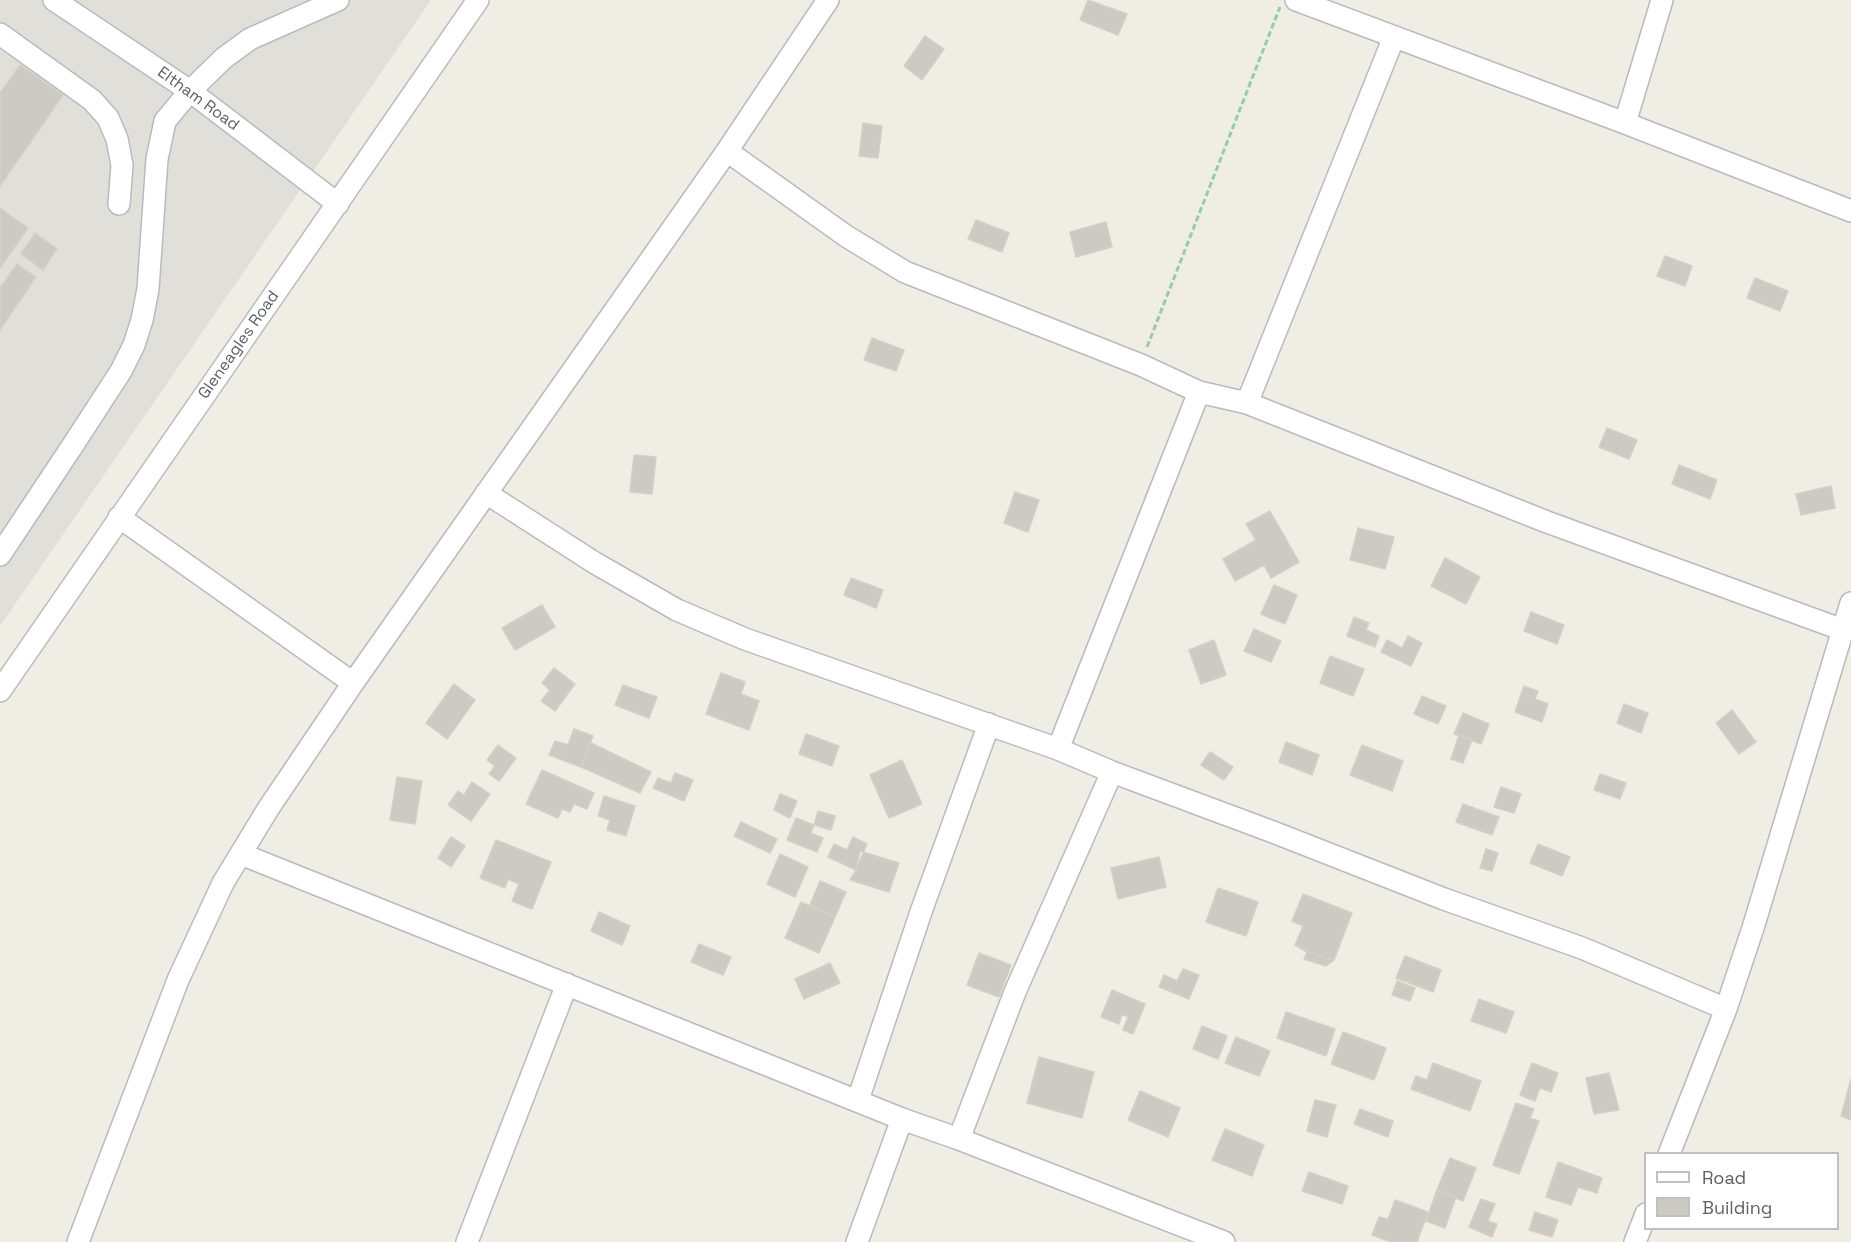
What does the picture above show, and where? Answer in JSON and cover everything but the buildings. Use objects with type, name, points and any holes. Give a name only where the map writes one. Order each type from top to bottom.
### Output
[{"type":"street","name":"Eltham Road","points":[[54,0],[190,91],[338,204]]},
{"type":"street","points":[[0,555],[74,445],[121,371],[134,345],[142,321],[148,289],[157,159],[165,121],[190,91],[224,58],[250,39],[338,0]]},
{"type":"street","name":"Gleneagles Road","points":[[0,691],[478,0]]},
{"type":"street","points":[[78,1242],[178,980],[223,883],[268,809],[353,683],[728,151],[828,0]]},
{"type":"street","points":[[1296,0],[1625,123],[1851,211]]},
{"type":"street","points":[[1625,123],[1662,0]]},
{"type":"street","points":[[0,34],[92,100],[108,118],[117,139],[122,165],[119,204]]},
{"type":"street","points":[[1247,403],[1394,37]]},
{"type":"street","points":[[728,151],[846,236],[905,272],[1141,364],[1199,392],[1247,403],[1547,522],[1843,630]]},
{"type":"street","points":[[1058,749],[1199,392]]},
{"type":"street","points":[[486,493],[595,563],[677,610],[745,639],[1058,749],[1112,772],[1274,832],[1444,899],[1582,948],[1726,1009]]},
{"type":"street","points":[[119,517],[353,683]]},
{"type":"street","points":[[1670,1152],[1726,1009],[1753,928],[1851,603]]},
{"type":"street","points":[[858,1100],[922,909],[989,724]]},
{"type":"street","points":[[960,1139],[1015,992],[1112,772]]},
{"type":"street","points":[[242,854],[902,1119],[960,1139],[1224,1242]]},
{"type":"street","points":[[467,1242],[567,984]]},
{"type":"street","points":[[857,1242],[902,1119]]},
{"type":"street","points":[[1635,1242],[1644,1219]]},
{"type":"path","points":[[1141,364],[1283,0]]},
{"type":"shaded area","points":[[0,0],[431,0],[0,626]]}]
